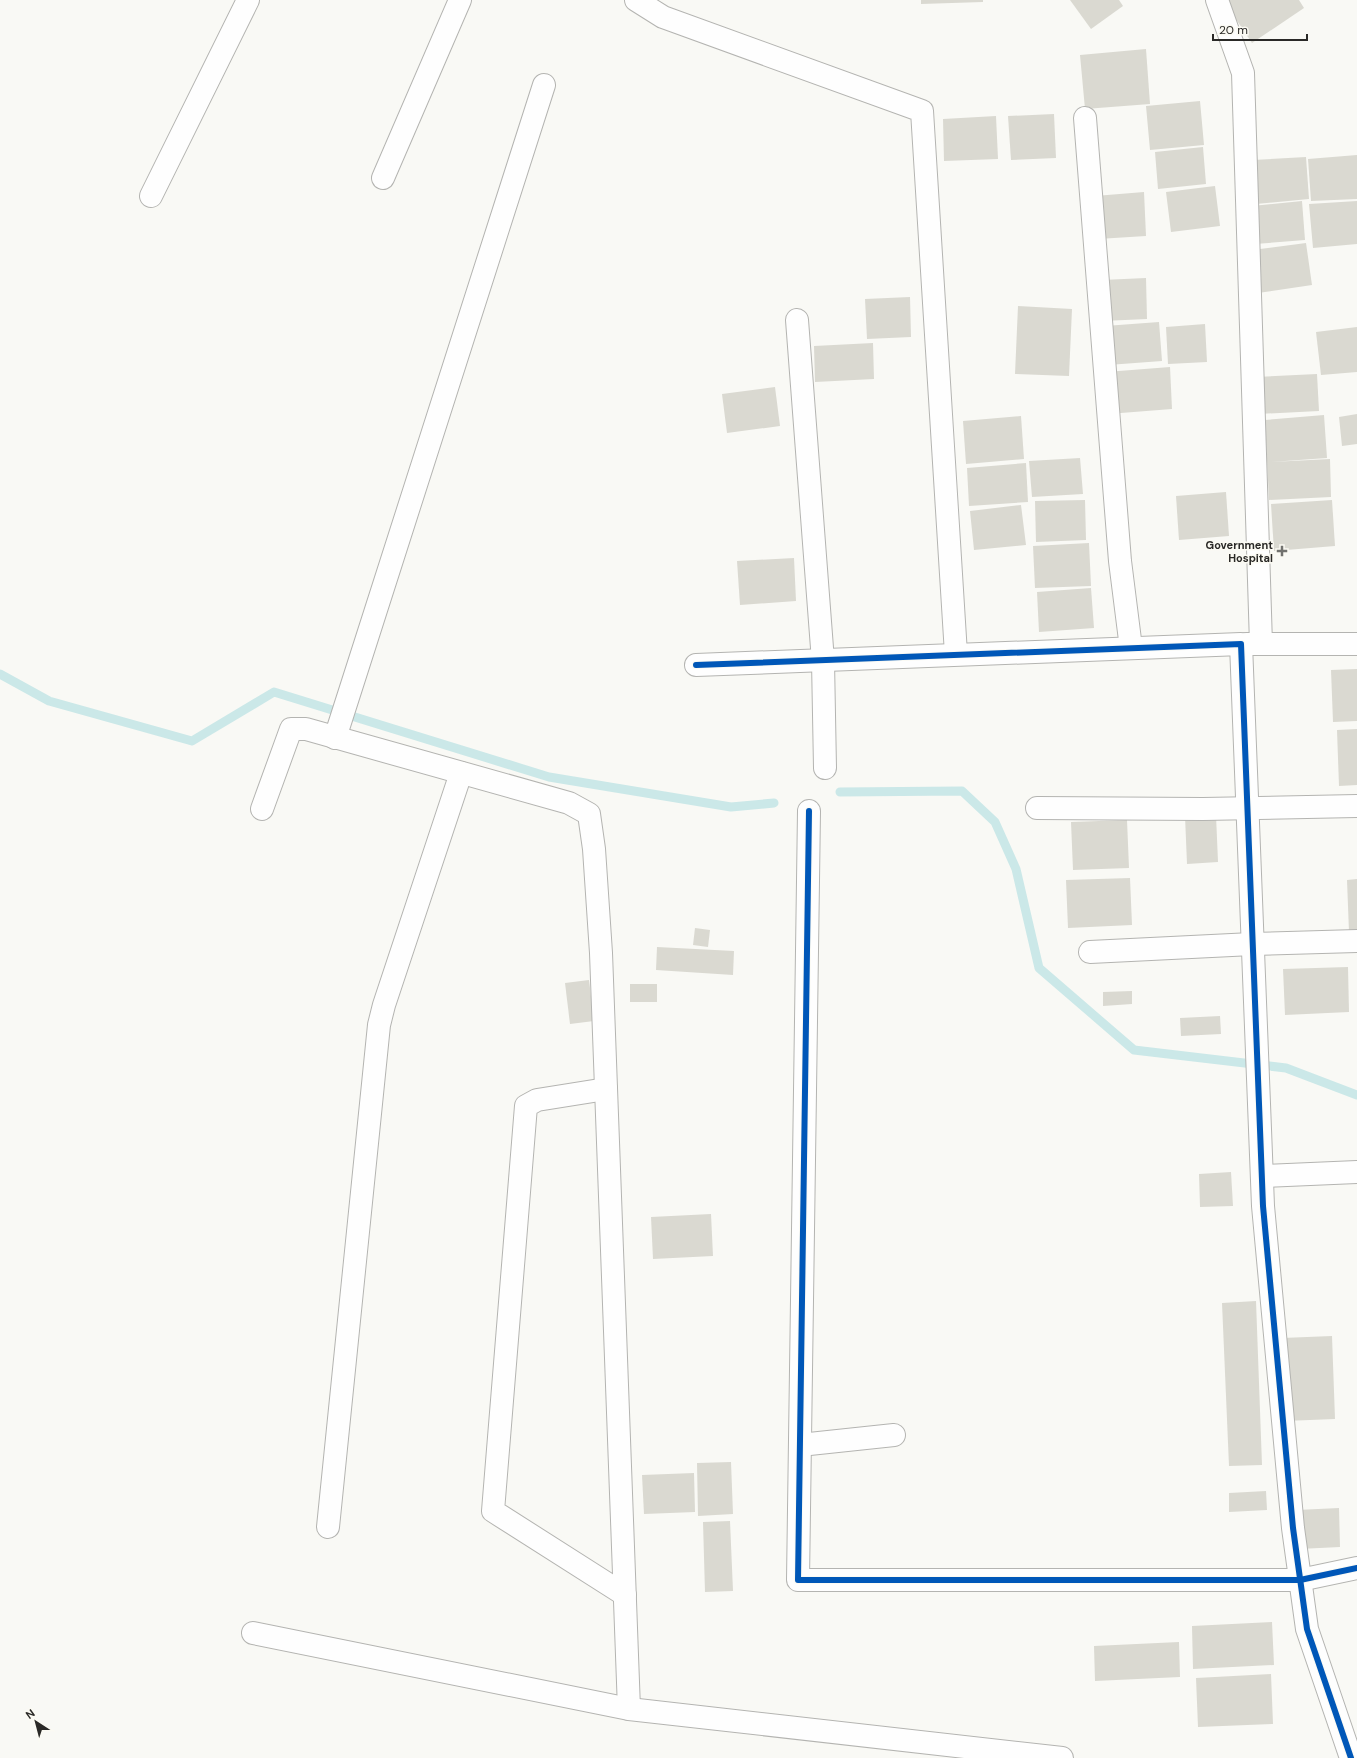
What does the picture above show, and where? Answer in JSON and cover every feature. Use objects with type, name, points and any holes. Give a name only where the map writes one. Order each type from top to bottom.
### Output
[{"type":"street","points":[[151,196],[248,0]]},
{"type":"street","points":[[383,178],[460,0]]},
{"type":"street","points":[[636,0],[663,16],[922,111],[956,654]]},
{"type":"street","points":[[1217,0],[1243,74],[1251,644],[1247,808],[1263,1206],[1292,1520],[1307,1629],[1351,1758]]},
{"type":"street","points":[[335,736],[544,85]]},
{"type":"street","points":[[1085,118],[1120,561],[1131,648]]},
{"type":"street","points":[[797,320],[823,660],[825,768]]},
{"type":"street","points":[[696,665],[1251,644],[1357,644]]},
{"type":"street","points":[[262,809],[291,729],[306,729],[569,803],[589,814],[594,849],[601,953],[629,1709]]},
{"type":"street","points":[[328,1527],[379,1025],[384,1005],[461,772]]},
{"type":"street","points":[[1037,808],[1247,808],[1357,806]]},
{"type":"street","points":[[809,811],[798,1580],[1300,1580],[1357,1568]]},
{"type":"street","points":[[1090,952],[1252,944],[1357,941]]},
{"type":"street","points":[[606,1089],[537,1100],[526,1106],[493,1511],[625,1595]]},
{"type":"street","points":[[1262,1176],[1357,1172]]},
{"type":"street","points":[[800,1445],[894,1435]]},
{"type":"street","points":[[253,1633],[629,1709],[1062,1758]]},
{"type":"building","points":[[921,0],[983,0],[983,2],[921,4]]},
{"type":"building","points":[[1070,0],[1119,0],[1123,6],[1091,29]]},
{"type":"building","points":[[1223,0],[1299,0],[1304,8],[1252,43]]},
{"type":"building","points":[[1146,49],[1150,104],[1085,109],[1080,55]]},
{"type":"building","points":[[1200,101],[1204,145],[1150,150],[1146,106]]},
{"type":"building","points":[[1054,114],[1056,158],[1011,160],[1008,116]]},
{"type":"building","points":[[996,116],[998,159],[944,161],[943,119]]},
{"type":"building","points":[[1203,147],[1206,184],[1158,189],[1155,152]]},
{"type":"building","points":[[1357,155],[1357,199],[1311,201],[1308,159]]},
{"type":"building","points":[[1306,157],[1309,199],[1256,204],[1253,160]]},
{"type":"building","points":[[1215,186],[1220,226],[1171,232],[1166,192]]},
{"type":"building","points":[[1144,192],[1146,236],[1098,239],[1095,196]]},
{"type":"building","points":[[1302,201],[1305,240],[1255,244],[1252,206]]},
{"type":"building","points":[[1357,201],[1357,244],[1313,248],[1309,204]]},
{"type":"building","points":[[1306,243],[1312,285],[1258,293],[1252,250]]},
{"type":"building","points":[[1146,278],[1147,319],[1103,321],[1102,280]]},
{"type":"building","points":[[910,297],[911,337],[867,339],[865,299]]},
{"type":"building","points":[[1018,306],[1072,309],[1069,376],[1015,374]]},
{"type":"building","points":[[1159,322],[1162,361],[1108,365],[1105,326]]},
{"type":"building","points":[[1205,324],[1207,362],[1168,364],[1166,327]]},
{"type":"building","points":[[1357,327],[1357,372],[1321,375],[1316,332]]},
{"type":"building","points":[[873,343],[874,379],[815,382],[814,346]]},
{"type":"building","points":[[1170,367],[1172,409],[1108,414],[1106,372]]},
{"type":"building","points":[[1317,374],[1319,411],[1258,414],[1256,377]]},
{"type":"building","points":[[775,387],[780,426],[727,433],[722,394]]},
{"type":"building","points":[[1357,414],[1357,444],[1342,446],[1339,417]]},
{"type":"building","points":[[1324,415],[1327,458],[1271,462],[1330,459],[1331,497],[1269,500],[1265,420]]},
{"type":"building","points":[[1021,416],[1024,459],[966,464],[963,421]]},
{"type":"building","points":[[1080,458],[1083,494],[1032,497],[1029,461]]},
{"type":"building","points":[[1026,463],[1028,502],[969,506],[967,468]]},
{"type":"building","points":[[1226,492],[1229,536],[1179,540],[1176,496]]},
{"type":"building","points":[[1085,500],[1086,540],[1036,542],[1035,501]]},
{"type":"building","points":[[1332,500],[1335,546],[1274,551],[1271,504]]},
{"type":"building","points":[[1021,505],[1026,545],[974,550],[970,511]]},
{"type":"building","points":[[1089,543],[1091,586],[1035,588],[1033,546]]},
{"type":"building","points":[[794,558],[796,601],[740,605],[737,561]]},
{"type":"building","points":[[1091,588],[1094,628],[1039,632],[1037,592]]},
{"type":"building","points":[[1357,669],[1357,721],[1333,722],[1331,670]]},
{"type":"building","points":[[1357,729],[1357,785],[1339,786],[1337,730]]},
{"type":"building","points":[[1216,815],[1218,862],[1187,864],[1185,816]]},
{"type":"building","points":[[1127,820],[1129,868],[1073,870],[1071,822]]},
{"type":"building","points":[[1130,878],[1132,925],[1068,928],[1066,880]]},
{"type":"building","points":[[1357,879],[1357,932],[1349,932],[1347,880]]},
{"type":"building","points":[[695,928],[710,930],[708,947],[693,945]]},
{"type":"building","points":[[657,947],[734,951],[733,975],[656,970]]},
{"type":"building","points":[[1348,967],[1349,1012],[1285,1015],[1283,969]]},
{"type":"building","points":[[589,980],[594,1021],[570,1024],[565,983]]},
{"type":"building","points":[[630,984],[657,984],[657,1002],[630,1002]]},
{"type":"building","points":[[1132,991],[1132,1004],[1103,1006],[1103,992]]},
{"type":"building","points":[[1220,1016],[1221,1034],[1181,1036],[1180,1018]]},
{"type":"building","points":[[1231,1172],[1233,1206],[1200,1207],[1199,1174]]},
{"type":"building","points":[[711,1214],[713,1256],[653,1259],[651,1217]]},
{"type":"building","points":[[1256,1301],[1262,1465],[1229,1466],[1222,1303]]},
{"type":"building","points":[[1332,1336],[1335,1419],[1285,1421],[1282,1338]]},
{"type":"building","points":[[731,1462],[733,1514],[698,1516],[697,1463]]},
{"type":"building","points":[[694,1473],[695,1512],[644,1514],[642,1475]]},
{"type":"building","points":[[1266,1491],[1267,1510],[1229,1512],[1229,1493]]},
{"type":"building","points":[[1339,1508],[1340,1547],[1299,1549],[1297,1510]]},
{"type":"building","points":[[730,1521],[733,1591],[705,1592],[703,1522]]},
{"type":"building","points":[[1272,1622],[1274,1665],[1193,1669],[1192,1626]]},
{"type":"building","points":[[1179,1642],[1180,1677],[1095,1681],[1094,1646]]},
{"type":"building","points":[[1271,1674],[1273,1724],[1198,1727],[1196,1678]]},
{"type":"waterway","points":[[0,674],[49,701],[192,741],[274,692],[549,777],[731,807],[774,803]]},
{"type":"waterway","points":[[840,792],[962,791],[995,822],[1016,869],[1039,968],[1134,1050],[1286,1068],[1357,1095]]},
{"type":"cycle path","points":[[696,665],[1241,644],[1263,1206],[1293,1528],[1307,1629],[1351,1758]]},
{"type":"cycle path","points":[[809,811],[798,1580],[1300,1580],[1357,1568]]},
{"type":"place","name":"Government Hospital","points":[[1282,551]]}]
